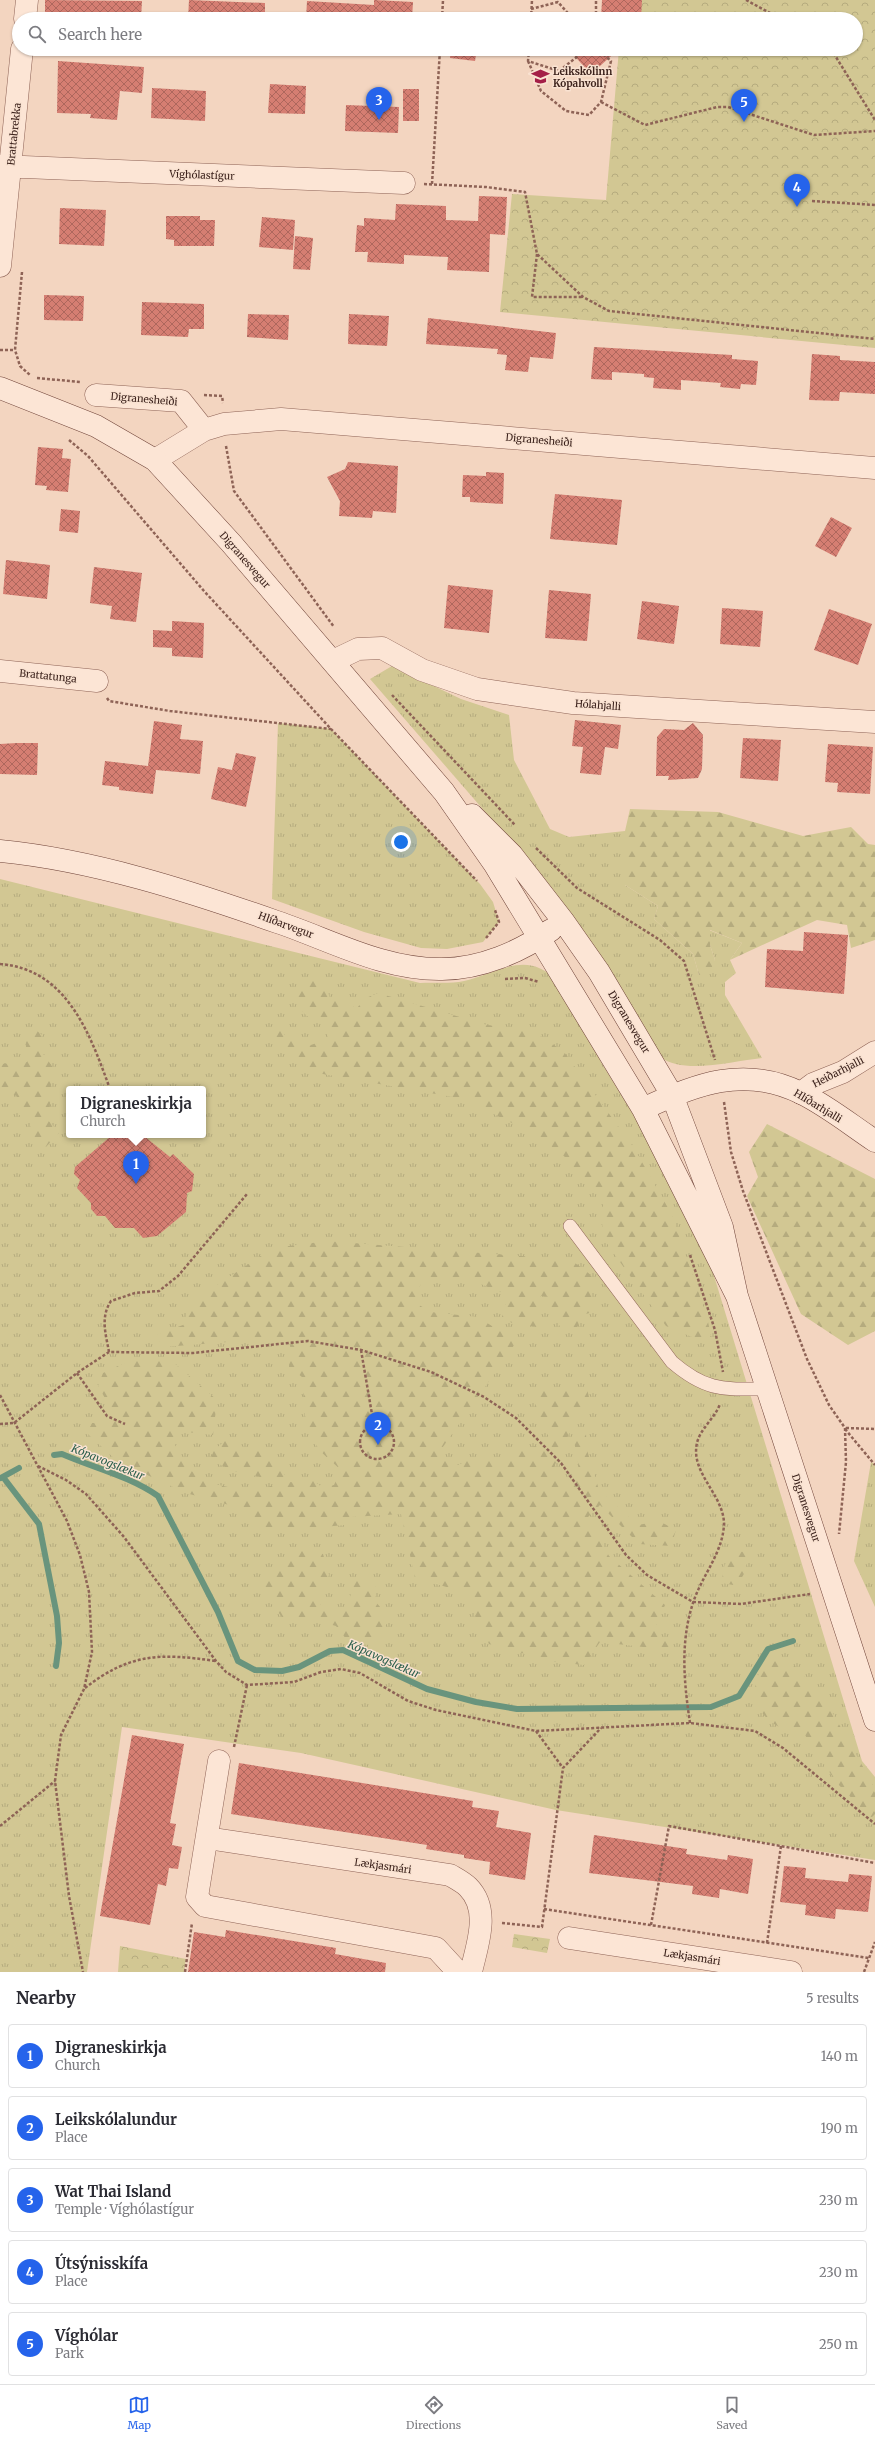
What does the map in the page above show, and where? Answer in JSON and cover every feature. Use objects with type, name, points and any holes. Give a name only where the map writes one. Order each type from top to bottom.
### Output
[{"type":"street","points":[[26,12],[27,0]]},
{"type":"street","name":"Brattabrekka","points":[[0,266],[5,166],[21,56]]},
{"type":"street","name":"Víghólastígur","points":[[5,166],[404,184]]},
{"type":"street","name":"Digranesvegur","points":[[0,388],[96,426],[155,460],[334,661],[444,792],[495,866],[643,1109],[737,1296]]},
{"type":"street","name":"Digranesheiði","points":[[96,395],[181,401],[204,430]]},
{"type":"street","name":"Digranesheiði","points":[[155,460],[204,430],[224,424],[281,419],[875,468]]},
{"type":"street","name":"Hólahjalli","points":[[334,661],[358,649],[382,648],[422,670],[478,689],[573,703],[875,722]]},
{"type":"street","name":"Brattatunga","points":[[0,671],[97,681]]},
{"type":"street","name":"Digranesvegur","points":[[444,792],[479,820],[512,855],[564,922],[598,972],[672,1095],[722,1227],[737,1296],[875,1720]]},
{"type":"street","name":"Hlíðarvegur","points":[[0,851],[33,854],[132,877],[224,903],[362,954],[403,966],[442,969],[488,961],[512,952],[539,939],[564,922]]},
{"type":"street","name":"Heiðarhjalli","points":[[800,1093],[813,1084],[843,1072],[875,1052]]},
{"type":"street","name":"Hlíðarhjalli","points":[[643,1109],[672,1095],[713,1081],[744,1078],[777,1085],[800,1093],[875,1141]]},
{"type":"street","points":[[219,1761],[197,1897],[199,1902],[205,1906],[436,1948],[458,1972]]},
{"type":"street","name":"Lækjasmári","points":[[207,1838],[450,1875],[468,1887],[478,1905],[482,1922],[472,1972]]},
{"type":"street","name":"Lækjasmári","points":[[569,1938],[791,1972]]},
{"type":"lane","points":[[570,1226],[672,1362],[690,1377],[709,1386],[723,1388],[767,1389]]},
{"type":"path","points":[[442,12],[443,0]]},
{"type":"path","points":[[532,0],[531,9],[558,2],[567,12]]},
{"type":"path","points":[[596,0],[596,12]]},
{"type":"path","points":[[746,0],[768,12]]},
{"type":"path","points":[[432,184],[440,56]]},
{"type":"path","points":[[528,56],[528,61],[541,91],[566,111],[589,114],[601,102],[611,61],[605,56]]},
{"type":"path","points":[[528,61],[559,71],[578,56]]},
{"type":"path","points":[[835,56],[875,120]]},
{"type":"path","points":[[601,102],[645,125],[717,107],[728,107],[814,135],[875,131]]},
{"type":"path","points":[[404,184],[486,187],[525,192],[537,254],[532,297],[583,297]]},
{"type":"path","points":[[812,201],[875,204]]},
{"type":"path","points":[[537,254],[583,297],[609,311],[875,339]]},
{"type":"path","points":[[0,350],[15,350]]},
{"type":"path","points":[[65,437],[88,456],[204,591],[331,729],[480,884]]},
{"type":"path","points":[[97,681],[110,702],[170,711],[331,729]]},
{"type":"path","points":[[493,902],[499,922],[483,942],[494,976],[508,980],[525,978],[541,982]]},
{"type":"path","points":[[0,964],[17,965],[39,974],[57,988],[75,1009],[93,1046],[109,1086]]},
{"type":"path","points":[[109,1352],[104,1327],[105,1314],[111,1301],[135,1293],[159,1291],[178,1276],[247,1194]]},
{"type":"path","points":[[688,1248],[715,1330],[723,1363],[723,1388],[715,1416],[700,1435],[696,1452],[700,1468],[720,1504],[724,1524],[719,1548],[693,1602],[684,1641],[686,1698],[690,1723]]},
{"type":"path","points":[[0,1424],[14,1424],[77,1373],[109,1352],[193,1353],[308,1341],[361,1350],[431,1372],[484,1397],[516,1418],[561,1463],[626,1555],[647,1575],[693,1602],[742,1604],[810,1594]]},
{"type":"path","points":[[361,1350],[374,1426]]},
{"type":"path","points":[[77,1373],[107,1416],[125,1424]]},
{"type":"path","points":[[0,1395],[14,1424],[67,1521],[80,1555],[90,1592],[92,1652],[84,1689],[61,1735],[55,1781],[69,1896],[83,1972]]},
{"type":"path","points":[[374,1426],[385,1427],[390,1431],[394,1441],[392,1451],[383,1458],[372,1458],[363,1452],[361,1447],[362,1436],[369,1427],[374,1426]]},
{"type":"path","points":[[875,1429],[845,1428],[875,1465]]},
{"type":"path","points":[[38,1466],[66,1480],[86,1494],[124,1538],[216,1661],[226,1672],[247,1685],[294,1682],[321,1672],[341,1669],[360,1673],[408,1701],[436,1710],[536,1731],[690,1723],[755,1731],[784,1748],[875,1824]]},
{"type":"path","points":[[84,1689],[102,1674],[124,1663],[151,1657],[180,1656],[216,1661]]},
{"type":"path","points":[[482,1922],[542,1926],[563,1768],[602,1728]]},
{"type":"path","points":[[536,1731],[563,1768]]},
{"type":"path","points":[[0,1826],[55,1781]]},
{"type":"path","points":[[651,1925],[669,1826],[875,1863]]},
{"type":"path","points":[[764,1968],[781,1846]]},
{"type":"path","points":[[185,1972],[193,1918],[199,1902]]},
{"type":"path","points":[[544,1909],[869,1958]]},
{"type":"path","points":[[864,1972],[875,1942]]},
{"type":"green space","points":[[623,0],[875,0],[875,348],[500,312],[512,194],[606,200],[618,56],[863,56],[863,12],[622,12]]},
{"type":"green space","points":[[392,666],[461,699],[509,715],[514,760],[550,829],[569,837],[625,831],[625,885],[658,906],[654,919],[693,954],[699,975],[715,960],[710,945],[709,930],[742,943],[730,960],[736,973],[725,982],[725,995],[762,1058],[723,1064],[695,1066],[670,1062],[660,1057],[487,814],[370,679]]},
{"type":"green space","points":[[278,723],[331,729],[480,884],[493,902],[499,922],[483,942],[447,949],[421,948],[364,932],[272,899]]},
{"type":"green space","points":[[630,809],[718,812],[803,836],[851,827],[868,844],[875,845],[875,940],[851,948],[847,925],[817,920],[730,960],[742,943],[710,930],[710,945],[715,960],[710,972],[699,975],[693,954],[654,919],[658,906],[625,885],[625,831]]},
{"type":"green space","points":[[0,879],[420,983],[464,981],[514,966],[525,965],[537,967],[548,973],[560,984],[601,1062],[653,1146],[711,1266],[862,1761],[875,1777],[875,1860],[556,1810],[301,1753],[122,1727],[87,1972],[0,1972]]},
{"type":"green space","points":[[312,978],[327,987],[330,1000],[347,999],[356,1009],[366,998],[378,993],[487,1025],[530,1029],[564,1052],[634,1148],[672,1215],[707,1317],[711,1336],[699,1340],[666,1326],[610,1248],[602,1233],[603,1202],[565,1157],[538,1136],[464,1099],[306,1071],[295,1057],[271,1037],[271,1029],[278,1024],[285,1036],[308,1046],[328,1039],[326,1027],[307,1016],[297,1001],[296,985]]},
{"type":"green space","points":[[34,1028],[42,1035],[38,1047],[52,1066],[49,1121],[59,1133],[44,1149],[32,1143],[30,1123],[18,1114],[17,1096],[0,1091],[0,1064],[27,1062],[25,1032]]},
{"type":"green space","points":[[767,1124],[875,1179],[875,1331],[848,1345],[801,1314],[747,1196],[758,1177],[749,1152]]},
{"type":"green space","points":[[328,1241],[571,1260],[591,1275],[593,1312],[582,1315],[575,1333],[562,1330],[551,1311],[551,1297],[541,1296],[538,1327],[512,1323],[502,1317],[508,1295],[471,1280],[423,1278],[414,1302],[431,1312],[477,1317],[517,1341],[438,1454],[454,1467],[475,1457],[510,1458],[520,1448],[538,1446],[549,1436],[536,1421],[535,1391],[587,1389],[590,1401],[577,1416],[553,1469],[565,1481],[579,1468],[574,1441],[586,1434],[587,1450],[599,1490],[638,1525],[659,1521],[676,1530],[671,1546],[639,1544],[600,1505],[588,1517],[609,1556],[665,1605],[656,1626],[660,1637],[677,1637],[669,1650],[600,1642],[584,1665],[555,1662],[489,1644],[464,1592],[415,1578],[401,1514],[351,1517],[345,1525],[278,1531],[253,1526],[240,1508],[186,1493],[117,1461],[87,1433],[92,1423],[106,1423],[109,1405],[98,1386],[103,1373],[133,1359],[173,1362],[217,1400],[213,1435],[178,1431],[175,1445],[190,1470],[214,1484],[251,1492],[274,1485],[270,1479],[233,1471],[211,1460],[213,1451],[227,1439],[243,1447],[264,1448],[290,1482],[304,1483],[308,1477],[322,1487],[334,1485],[341,1470],[320,1451],[306,1428],[302,1377],[289,1367],[291,1337],[164,1347],[155,1335],[183,1325],[191,1302],[273,1248]]},
{"type":"green space","points":[[871,1462],[875,1464],[875,1607],[854,1561]]},
{"type":"green space","points":[[303,1548],[323,1554],[329,1575],[316,1600],[326,1610],[347,1607],[355,1580],[372,1578],[376,1588],[375,1601],[386,1614],[386,1631],[375,1645],[350,1644],[336,1626],[308,1618],[282,1617],[262,1591],[265,1581],[276,1576],[288,1557]]},
{"type":"green space","points":[[734,1551],[746,1552],[747,1562],[741,1579],[733,1585],[723,1583],[723,1574],[725,1566]]},
{"type":"green space","points":[[788,1659],[823,1696],[871,1781],[875,1793],[875,1814],[871,1818],[836,1782],[801,1729],[787,1729],[779,1727],[770,1721],[758,1707],[755,1691],[756,1682],[764,1663]]},
{"type":"green space","points":[[514,1934],[550,1939],[547,1953],[512,1947]]},
{"type":"green space","points":[[120,1946],[186,1959],[184,1972],[118,1972]]},
{"type":"building","points":[[45,0],[142,1],[141,12],[45,12]]},
{"type":"building","points":[[189,0],[265,3],[265,12],[188,12]]},
{"type":"building","points":[[374,0],[413,2],[412,12],[306,12],[307,1],[374,5]]},
{"type":"building","points":[[602,0],[642,0],[641,12],[601,12]]},
{"type":"building","points":[[450,56],[476,56],[475,61],[450,58]]},
{"type":"building","points":[[574,56],[611,56],[591,74]]},
{"type":"building","points":[[58,61],[144,67],[142,93],[120,91],[117,120],[90,118],[91,114],[57,113]]},
{"type":"building","points":[[270,84],[306,86],[305,114],[268,113]]},
{"type":"building","points":[[152,88],[206,91],[205,121],[151,118]]},
{"type":"building","points":[[403,89],[419,89],[419,121],[403,121]]},
{"type":"building","points":[[346,105],[399,107],[398,133],[345,131]]},
{"type":"building","points":[[479,196],[507,197],[505,235],[490,234],[489,272],[447,270],[448,257],[404,255],[404,264],[367,262],[368,252],[355,252],[357,225],[364,226],[364,218],[395,220],[396,204],[446,206],[446,220],[478,221]]},
{"type":"building","points":[[60,208],[106,210],[104,246],[59,244]]},
{"type":"building","points":[[166,216],[200,216],[200,220],[215,220],[214,246],[174,246],[174,240],[166,239]]},
{"type":"building","points":[[262,217],[295,220],[293,250],[259,247]]},
{"type":"building","points":[[295,236],[313,238],[310,270],[293,269]]},
{"type":"building","points":[[44,295],[84,296],[83,321],[44,320]]},
{"type":"building","points":[[142,302],[204,304],[204,329],[189,329],[188,337],[141,335]]},
{"type":"building","points":[[248,314],[289,315],[288,340],[247,337]]},
{"type":"building","points":[[349,314],[389,316],[387,346],[348,344]]},
{"type":"building","points":[[428,318],[556,333],[553,359],[530,357],[528,372],[505,370],[507,355],[497,354],[498,349],[426,344]]},
{"type":"building","points":[[594,347],[732,355],[732,359],[758,361],[756,385],[741,384],[740,389],[720,387],[721,383],[681,380],[681,390],[653,388],[654,378],[644,377],[644,374],[612,372],[612,380],[591,379]]},
{"type":"building","points":[[812,354],[840,356],[840,360],[875,362],[875,394],[840,392],[839,401],[809,400]]},
{"type":"building","points":[[38,447],[63,449],[62,458],[71,459],[68,492],[46,490],[47,486],[35,485]]},
{"type":"building","points":[[348,462],[398,466],[396,513],[373,511],[372,518],[339,516],[340,501],[327,477],[345,469]]},
{"type":"building","points":[[486,472],[504,473],[503,504],[470,502],[470,497],[462,497],[463,475],[486,476]]},
{"type":"building","points":[[555,494],[622,500],[617,545],[550,539]]},
{"type":"building","points":[[61,509],[80,511],[78,533],[59,531]]},
{"type":"building","points":[[831,517],[852,528],[836,557],[815,546]]},
{"type":"building","points":[[6,560],[50,565],[47,599],[3,594]]},
{"type":"building","points":[[94,567],[142,573],[136,622],[110,619],[112,606],[90,603]]},
{"type":"building","points":[[448,585],[493,590],[489,633],[444,628]]},
{"type":"building","points":[[549,590],[591,594],[587,641],[545,638]]},
{"type":"building","points":[[642,601],[679,606],[674,644],[637,639]]},
{"type":"building","points":[[722,608],[763,611],[760,647],[720,644]]},
{"type":"building","points":[[829,609],[872,624],[858,665],[814,650]]},
{"type":"building","points":[[172,621],[204,623],[203,658],[172,656],[172,648],[153,647],[153,630],[172,631]]},
{"type":"building","points":[[575,720],[621,725],[618,749],[605,747],[601,775],[580,773],[583,747],[572,746]]},
{"type":"building","points":[[154,721],[182,725],[180,739],[203,741],[200,774],[156,770],[153,794],[119,790],[119,787],[102,785],[105,761],[148,766]]},
{"type":"building","points":[[693,723],[703,735],[702,769],[698,778],[668,780],[669,776],[656,776],[657,737],[664,729],[684,730]]},
{"type":"building","points":[[743,738],[781,740],[778,781],[740,778]]},
{"type":"building","points":[[38,743],[37,775],[0,774],[0,744]]},
{"type":"building","points":[[828,744],[873,747],[870,794],[837,792],[838,783],[825,782]]},
{"type":"building","points":[[236,753],[256,757],[246,807],[211,799],[218,767],[232,770]]},
{"type":"building","points":[[804,932],[848,935],[844,994],[765,987],[767,949],[803,951]]},
{"type":"building","points":[[109,1138],[146,1138],[170,1157],[173,1154],[194,1174],[192,1191],[187,1193],[186,1212],[157,1236],[143,1238],[134,1228],[115,1228],[105,1216],[97,1216],[91,1209],[91,1203],[77,1188],[80,1180],[74,1174],[75,1167]]},
{"type":"building","points":[[132,1735],[184,1744],[170,1823],[176,1824],[172,1845],[182,1847],[178,1869],[169,1868],[166,1886],[158,1884],[150,1925],[100,1916]]},
{"type":"building","points":[[239,1763],[473,1801],[472,1807],[499,1811],[496,1827],[531,1833],[525,1880],[489,1874],[490,1862],[464,1858],[464,1855],[426,1849],[427,1845],[231,1814]]},
{"type":"building","points":[[594,1835],[687,1849],[686,1854],[727,1860],[728,1855],[753,1859],[748,1894],[720,1889],[719,1898],[692,1894],[693,1886],[589,1873]]},
{"type":"building","points":[[784,1866],[806,1868],[805,1878],[848,1882],[849,1874],[872,1876],[868,1912],[836,1909],[835,1919],[805,1915],[806,1905],[780,1902]]},
{"type":"building","points":[[226,1930],[336,1948],[335,1954],[386,1963],[385,1972],[188,1972],[194,1932],[225,1937]]},
{"type":"waterway","name":"Kópavogslækur","points":[[54,1455],[62,1454],[111,1473],[135,1483],[158,1496],[218,1612],[238,1661],[255,1670],[282,1671],[299,1667],[330,1651],[343,1650],[427,1689],[476,1702],[517,1709],[711,1707],[739,1696],[768,1649],[793,1641]]},
{"type":"waterway","name":"Kópavogslækur","points":[[1,1478],[19,1468]]},
{"type":"waterway","points":[[3,1477],[39,1524],[57,1616],[59,1643],[56,1666]]},
{"type":"place","name":"Leikskólinn Kópahvoll","points":[[540,77]]},
{"type":"place","name":"Wat Thai Island","points":[[379,120]]},
{"type":"place","name":"Víghólar","points":[[744,122]]},
{"type":"place","name":"Útsýnisskífa","points":[[797,207]]},
{"type":"place","name":"Digraneskirkja","points":[[136,1184]]},
{"type":"place","name":"Leikskólalundur","points":[[378,1445]]}]
